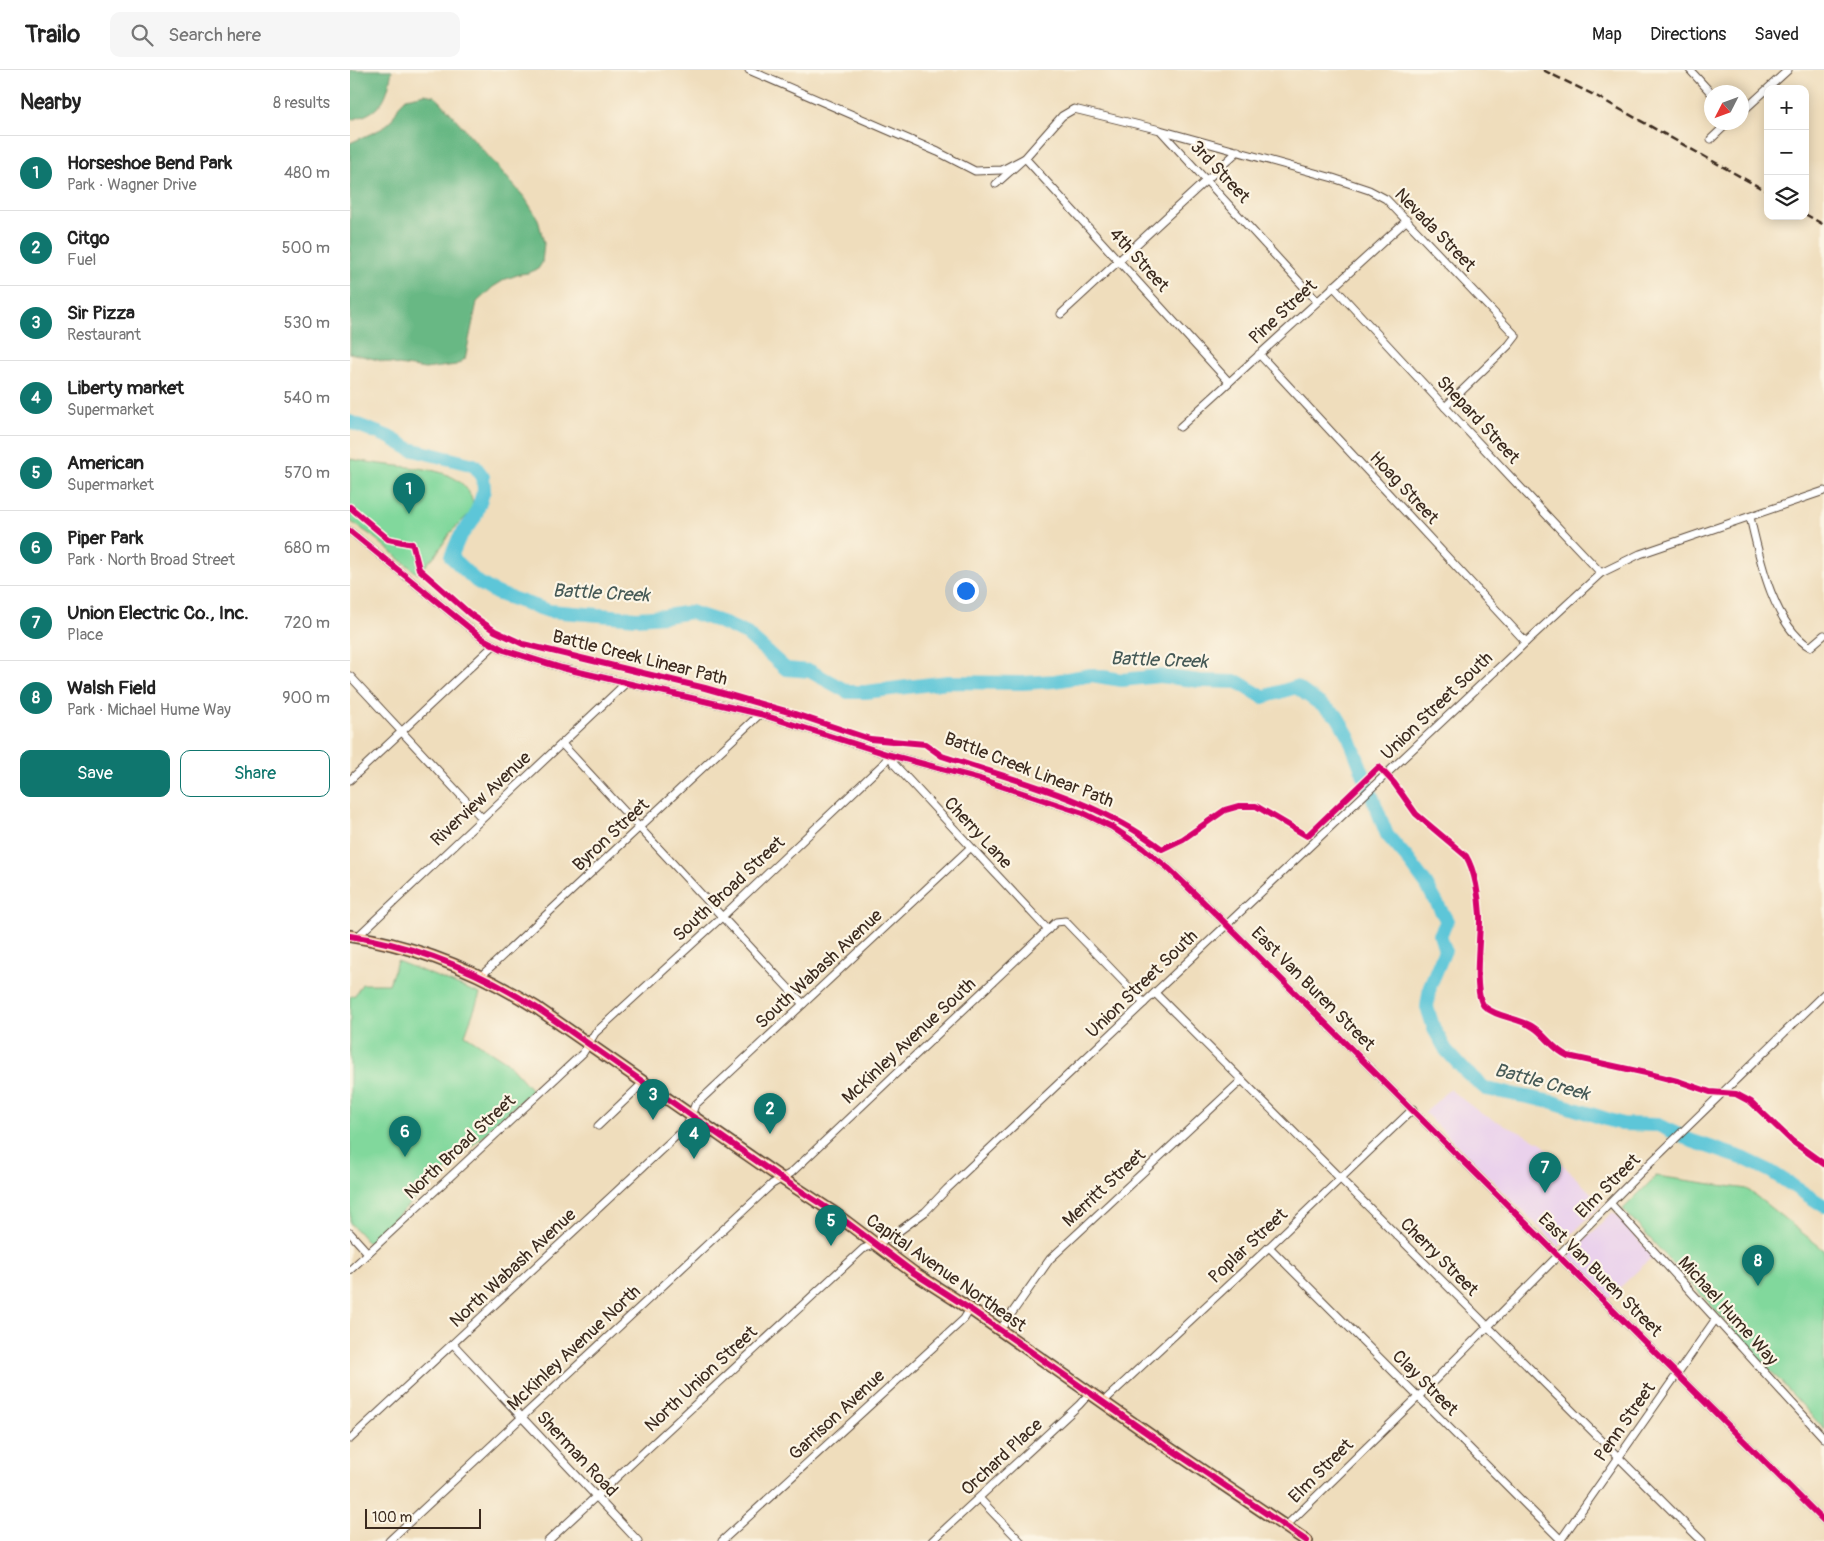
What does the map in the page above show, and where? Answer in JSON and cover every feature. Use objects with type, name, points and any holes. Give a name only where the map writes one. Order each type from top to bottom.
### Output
[{"type":"main road","name":"Capital Avenue Northeast","points":[[353,937],[420,952],[481,976],[537,1008],[781,1178],[833,1212],[914,1273],[970,1309],[1102,1402],[1307,1541]]},
{"type":"street","points":[[749,70],[938,152],[975,171],[1002,170],[1025,158]]},
{"type":"street","points":[[1690,70],[1704,85]]},
{"type":"street","points":[[1749,106],[1788,70]]},
{"type":"street","points":[[996,184],[1025,158],[1062,116],[1074,109],[1160,130]]},
{"type":"street","name":"Nevada Street","points":[[1160,130],[1369,190],[1386,199],[1516,336],[1445,407]]},
{"type":"street","name":"3rd Street","points":[[1160,130],[1317,301]]},
{"type":"street","points":[[1711,139],[1721,130]]},
{"type":"street","points":[[1061,314],[1238,151]]},
{"type":"street","name":"4th Street","points":[[1025,158],[1229,382]]},
{"type":"street","name":"Pine Street","points":[[1180,428],[1407,220]]},
{"type":"street","name":"Shepard Street","points":[[1334,286],[1601,573]]},
{"type":"street","name":"Hoag Street","points":[[1259,354],[1526,642]]},
{"type":"street","name":"Union Street South","points":[[876,1243],[891,1237],[926,1212],[947,1189],[1226,924],[1601,573],[1640,554],[1824,491]]},
{"type":"street","points":[[1750,517],[1759,555],[1784,621],[1803,643],[1810,647],[1824,636]]},
{"type":"street","name":"East Van Buren Street","points":[[350,531],[443,607],[494,645],[523,657],[562,668],[760,714],[890,755],[980,779],[1083,814],[1112,827],[1168,868],[1226,924],[1824,1521]]},
{"type":"street","points":[[350,780],[494,645]]},
{"type":"street","points":[[350,676],[482,818]]},
{"type":"street","name":"Riverview Avenue","points":[[353,937],[562,744],[626,682]]},
{"type":"street","name":"Byron Street","points":[[481,976],[760,714]]},
{"type":"street","points":[[562,744],[803,1004]]},
{"type":"street","name":"Cherry Lane","points":[[890,755],[894,764],[1048,930]]},
{"type":"street","name":"South Broad Street","points":[[588,1044],[595,1034],[723,916],[882,765],[890,755]]},
{"type":"street","name":"South Wabash Avenue","points":[[691,1115],[695,1106],[970,848]]},
{"type":"street","name":"McKinley Avenue South","points":[[781,1178],[791,1173],[1056,922],[1064,921],[1144,1003]]},
{"type":"street","name":"Cherry Street","points":[[1155,993],[1702,1541]]},
{"type":"street","name":"Elm Street","points":[[1286,1526],[1418,1397],[1639,1174],[1824,994]]},
{"type":"street","name":"North Broad Street","points":[[350,1270],[582,1053],[588,1044]]},
{"type":"street","name":"Merritt Street","points":[[1000,1330],[1049,1260],[1242,1080]]},
{"type":"street","points":[[598,1126],[644,1082]]},
{"type":"street","name":"Poplar Street","points":[[1102,1402],[1413,1110]]},
{"type":"street","name":"North Wabash Avenue","points":[[350,1439],[687,1126],[691,1115]]},
{"type":"street","name":"McKinley Avenue North","points":[[389,1541],[772,1184],[781,1178]]},
{"type":"street","name":"Michael Hume Way","points":[[1611,1204],[1824,1438]]},
{"type":"street","points":[[350,1233],[368,1253]]},
{"type":"street","name":"North Union Street","points":[[548,1541],[863,1249],[876,1243]]},
{"type":"street","name":"Clay Street","points":[[1269,1247],[1560,1540]]},
{"type":"street","name":"Garrison Avenue","points":[[722,1541],[964,1319],[970,1309]]},
{"type":"street","name":"Penn Street","points":[[1560,1540],[1716,1320]]},
{"type":"street","name":"Sherman Road","points":[[453,1344],[638,1541]]},
{"type":"street","name":"Orchard Place","points":[[932,1541],[1090,1393]]},
{"type":"street","points":[[979,1498],[1020,1541]]},
{"type":"shaded area","points":[[1449,1089],[1482,1114],[1540,1142],[1602,1204],[1559,1247],[1425,1113]]},
{"type":"shaded area","points":[[1613,1212],[1653,1256],[1609,1298],[1568,1257]]},
{"type":"green space","points":[[350,70],[392,70],[388,89],[381,104],[369,113],[350,120]]},
{"type":"green space","points":[[425,94],[434,96],[440,101],[525,198],[538,219],[544,243],[542,263],[538,269],[506,279],[493,287],[477,302],[465,359],[456,365],[425,369],[398,365],[350,353],[350,143],[381,129],[391,121],[400,104],[406,98]]},
{"type":"green space","points":[[350,459],[442,473],[454,478],[463,485],[470,495],[474,509],[450,533],[437,553],[418,574],[371,535],[350,521]]},
{"type":"green space","points":[[397,961],[480,994],[465,1035],[507,1062],[532,1090],[368,1243],[350,1223],[350,997],[355,995],[362,984],[389,984]]},
{"type":"green space","points":[[1656,1176],[1747,1189],[1824,1250],[1824,1429],[1623,1209]]},
{"type":"waterway","name":"Battle Creek","points":[[350,422],[389,437],[410,449],[474,465],[483,477],[484,490],[475,517],[459,538],[451,557],[476,581],[496,593],[549,611],[637,618],[690,612],[718,621],[747,634],[786,669],[810,671],[848,692],[866,692],[948,682],[1022,683],[1055,681],[1091,675],[1122,680],[1160,676],[1200,681],[1238,682],[1263,697],[1296,687],[1337,716],[1349,737],[1387,835],[1426,884],[1447,921],[1440,935],[1445,950],[1430,986],[1427,1007],[1434,1029],[1446,1050],[1465,1071],[1486,1089],[1553,1102],[1622,1124],[1658,1125],[1692,1141],[1745,1159],[1770,1171],[1824,1206]]},
{"type":"railway","points":[[1543,70],[1598,97],[1764,190]]},
{"type":"railway","points":[[1809,216],[1824,225]]},
{"type":"cycle path","name":"Battle Creek Linear Path","points":[[350,507],[388,539],[412,544],[419,569],[470,614],[495,631],[523,644],[705,688],[789,712],[870,739],[925,744],[942,756],[1028,783],[1084,805],[1111,817],[1162,849],[1183,839],[1225,810],[1239,806],[1256,806],[1307,836],[1379,767],[1394,783],[1416,814],[1466,856],[1469,862],[1476,884],[1479,908],[1478,989],[1484,1006],[1494,1013],[1528,1024],[1542,1034],[1558,1050],[1568,1056],[1646,1073],[1710,1092],[1736,1094],[1751,1102],[1792,1141],[1824,1164]]},
{"type":"cycle path","points":[[350,531],[483,639],[504,650],[562,668],[760,714],[890,755],[980,779],[1083,813],[1112,827],[1168,868],[1220,918],[1824,1521]]},
{"type":"cycle path","points":[[350,936],[400,946],[448,962],[493,983],[537,1008],[781,1178],[833,1212],[914,1273],[970,1309],[1157,1440],[1307,1541]]},
{"type":"place","name":"Horseshoe Bend Park","points":[[409,514]]},
{"type":"place","name":"Sir Pizza","points":[[653,1120]]},
{"type":"place","name":"Citgo","points":[[770,1134]]},
{"type":"place","name":"Piper Park","points":[[405,1157]]},
{"type":"place","name":"Liberty market","points":[[694,1159]]},
{"type":"place","name":"Union Electric Co., Inc.","points":[[1545,1193]]},
{"type":"place","name":"American","points":[[831,1246]]},
{"type":"place","name":"Walsh Field","points":[[1758,1286]]}]
